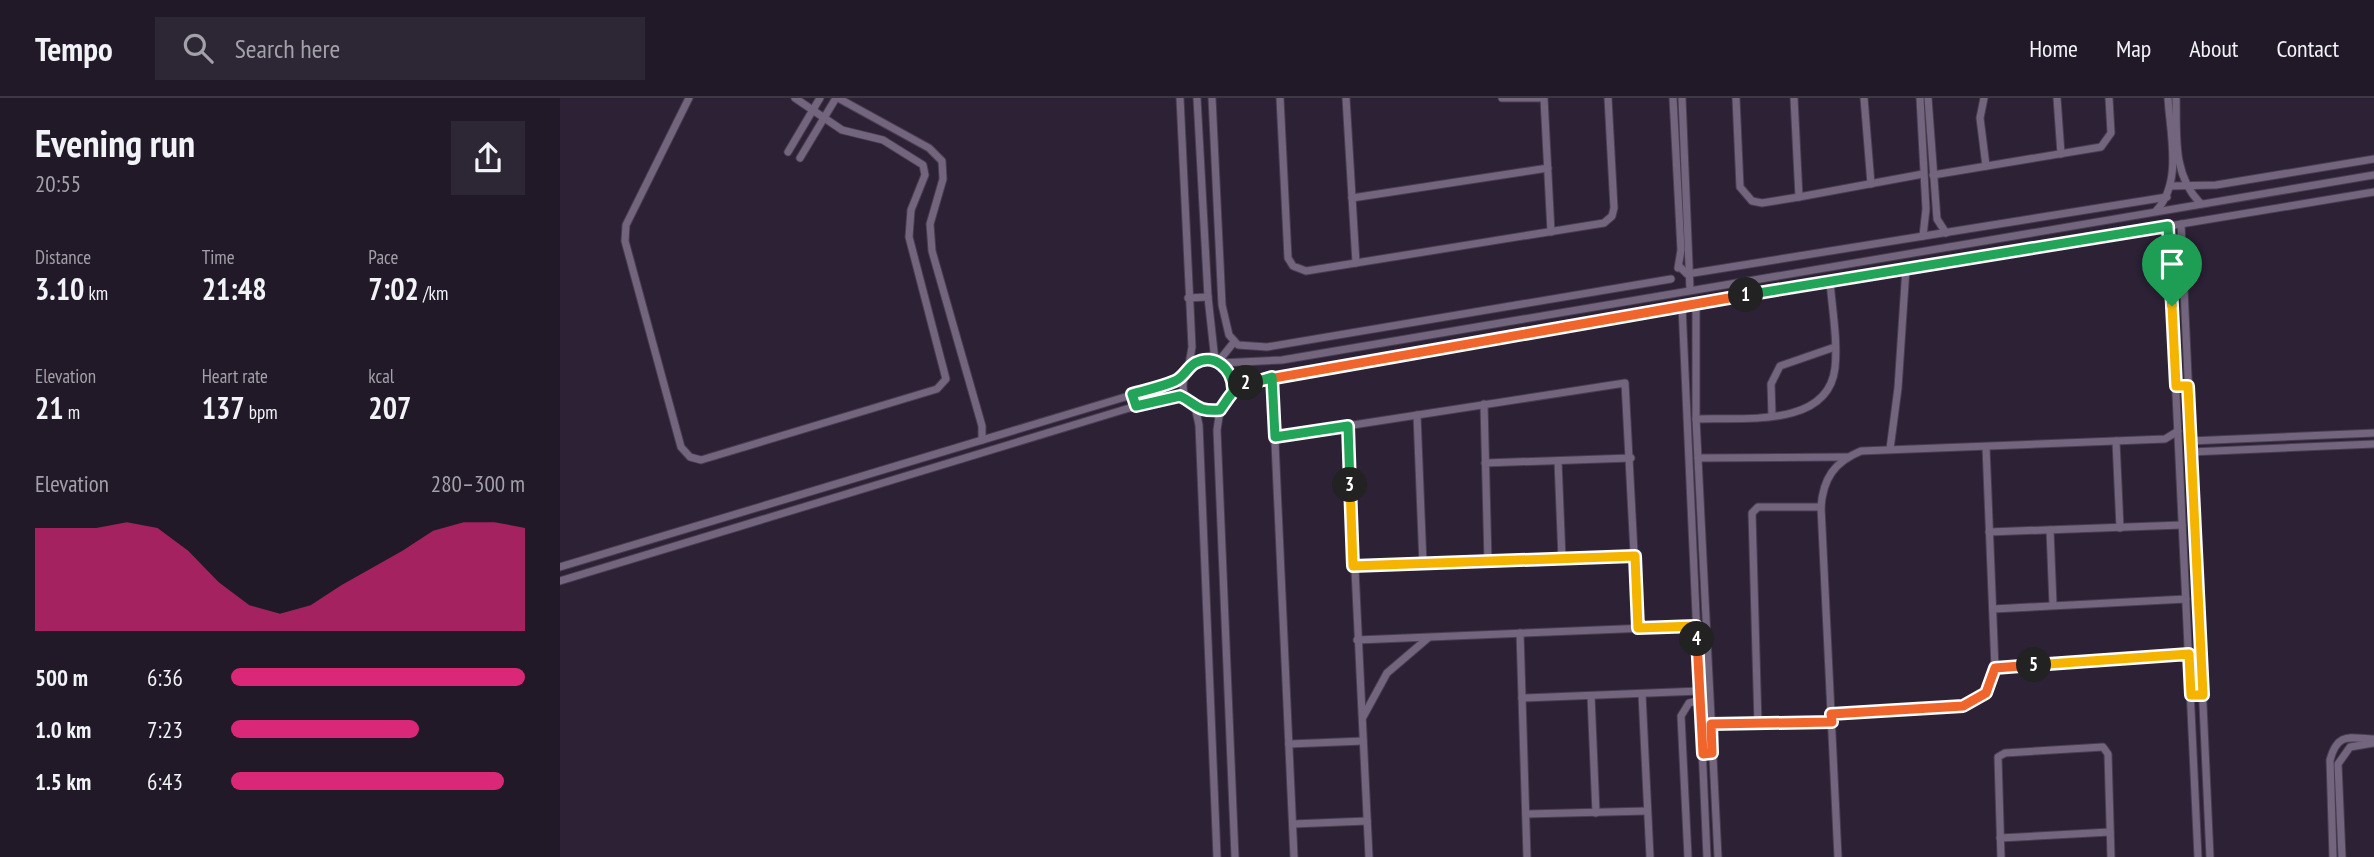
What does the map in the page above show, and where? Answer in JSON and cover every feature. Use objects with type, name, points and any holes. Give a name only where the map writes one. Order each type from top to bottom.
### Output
[{"type":"street","points":[[689,98],[626,225],[625,241],[681,447],[687,455],[697,459],[937,389],[946,379],[909,237],[911,211],[925,179],[924,168],[918,159],[883,140],[846,131],[795,98]]},
{"type":"street","points":[[789,152],[820,98]]},
{"type":"street","points":[[800,158],[837,98],[929,148],[942,161],[943,179],[930,224],[932,251],[982,426],[982,440]]},
{"type":"street","points":[[1180,98],[1192,347],[1184,396]]},
{"type":"street","points":[[1197,98],[1208,297],[1218,362],[1231,374],[1233,389],[1220,410],[1217,453],[1235,857]]},
{"type":"street","points":[[1212,98],[1222,305],[1234,342],[1242,346],[1267,347],[1671,279]]},
{"type":"street","points":[[1280,98],[1290,262],[1306,271],[1604,223],[1612,216],[1614,208],[1608,98]]},
{"type":"street","points":[[1346,98],[1356,263]]},
{"type":"street","points":[[1502,98],[1543,98],[1551,232]]},
{"type":"street","points":[[1657,296],[1679,266],[1681,250],[1673,98]]},
{"type":"street","points":[[1682,98],[1690,289]]},
{"type":"street","points":[[1736,98],[1741,191],[1757,202],[1923,174]]},
{"type":"street","points":[[1794,98],[1798,197]]},
{"type":"street","points":[[1864,98],[1871,184]]},
{"type":"street","points":[[1920,98],[1933,175],[1937,219],[1945,233]]},
{"type":"street","points":[[1923,236],[1926,219],[1923,174],[1928,98]]},
{"type":"street","points":[[1984,98],[1980,118],[1986,166]]},
{"type":"street","points":[[2057,98],[2061,154]]},
{"type":"street","points":[[1933,175],[2097,148],[2107,142],[2111,133],[2109,98]]},
{"type":"street","points":[[2156,211],[2172,186],[2168,98]]},
{"type":"street","points":[[2175,98],[2179,168],[2187,187],[2200,203]]},
{"type":"street","points":[[1675,154],[1685,154]]},
{"type":"street","points":[[2172,186],[2216,186],[2374,159]]},
{"type":"street","points":[[1352,198],[1548,168]]},
{"type":"street","points":[[560,567],[1132,394],[1186,373],[1200,361],[1282,360],[2374,175]]},
{"type":"street","points":[[1233,389],[1272,377],[1682,306],[2374,192]]},
{"type":"street","points":[[1679,266],[1681,272],[1690,274],[2167,197]]},
{"type":"street","points":[[1926,219],[1937,219]]},
{"type":"street","points":[[2181,224],[2210,857]]},
{"type":"street","points":[[2168,226],[2198,857]]},
{"type":"street","points":[[1894,255],[1895,270]]},
{"type":"street","points":[[1890,449],[1898,388],[1906,268]]},
{"type":"street","points":[[1696,419],[1795,414],[1821,398],[1835,371],[1830,281]]},
{"type":"street","points":[[1188,298],[1208,297]]},
{"type":"street","points":[[1696,304],[1696,419],[1718,857]]},
{"type":"street","points":[[1682,306],[1707,857]]},
{"type":"street","points":[[1218,362],[1234,342]]},
{"type":"street","points":[[1685,345],[1695,345]]},
{"type":"street","points":[[1772,415],[1771,384],[1780,366],[1835,347]]},
{"type":"street","points":[[1272,377],[1294,857]]},
{"type":"street","points":[[1275,437],[1623,382],[1627,386],[1638,628]]},
{"type":"street","points":[[2176,386],[2188,386]]},
{"type":"street","points":[[1132,394],[1136,406]]},
{"type":"street","points":[[560,581],[1171,396],[1184,396],[1195,407],[1208,411],[1220,410]]},
{"type":"street","points":[[1484,404],[1488,562]]},
{"type":"street","points":[[1195,407],[1199,425],[1217,857]]},
{"type":"street","points":[[1417,415],[1423,564]]},
{"type":"street","points":[[1348,426],[1369,857]]},
{"type":"street","points":[[1838,857],[1821,507],[1827,477],[1847,457],[1861,451],[2165,439],[2178,431]]},
{"type":"street","points":[[2190,441],[2374,433]]},
{"type":"street","points":[[2309,436],[2309,447]]},
{"type":"street","points":[[2165,439],[2178,446]]},
{"type":"street","points":[[2116,441],[2120,527]]},
{"type":"street","points":[[2191,452],[2374,444]]},
{"type":"street","points":[[1711,724],[1831,718],[1968,705],[1990,689],[1995,668],[1986,446]]},
{"type":"street","points":[[1698,458],[1847,457]]},
{"type":"street","points":[[1485,463],[1631,458]]},
{"type":"street","points":[[1558,461],[1562,559]]},
{"type":"street","points":[[864,475],[868,488]]},
{"type":"street","points":[[1758,723],[1752,513],[1758,507],[1821,507]]},
{"type":"street","points":[[1989,532],[2182,525]]},
{"type":"street","points":[[2050,530],[2053,606]]},
{"type":"street","points":[[1353,566],[1635,556]]},
{"type":"street","points":[[1993,609],[2186,599]]},
{"type":"street","points":[[1357,640],[1696,626]]},
{"type":"street","points":[[1520,634],[1527,857]]},
{"type":"street","points":[[1362,720],[1387,673],[1428,637]]},
{"type":"street","points":[[1995,668],[2189,654]]},
{"type":"street","points":[[1522,698],[1700,691]]},
{"type":"street","points":[[1642,694],[1650,857]]},
{"type":"street","points":[[2191,695],[2203,695]]},
{"type":"street","points":[[1591,696],[1596,813]]},
{"type":"street","points":[[1688,857],[1681,716],[1689,703],[1701,700]]},
{"type":"street","points":[[2333,857],[2332,751],[2346,738],[2355,735],[2374,741]]},
{"type":"street","points":[[1289,744],[1363,741]]},
{"type":"street","points":[[2342,857],[2338,764],[2350,747],[2374,741]]},
{"type":"street","points":[[2001,857],[1997,761],[2001,754],[2103,747],[2108,754],[2111,857]]},
{"type":"street","points":[[1703,754],[1712,753]]},
{"type":"street","points":[[1526,814],[1647,811]]},
{"type":"street","points":[[1293,824],[1367,821]]},
{"type":"street","points":[[2000,838],[2110,832]]},
{"type":"route","points":[[2172,306],[2168,226],[1906,268],[1272,377],[1233,389],[1220,410],[1200,410],[1184,396],[1171,396],[1136,406],[1132,394],[1177,380],[1195,363],[1210,360],[1220,363],[1231,374],[1233,389],[1247,383],[1272,377],[1275,437],[1348,426],[1353,566],[1635,556],[1638,628],[1696,626],[1703,754],[1712,753],[1711,724],[1832,722],[1831,714],[1963,706],[1973,703],[1986,693],[1992,684],[1995,668],[2189,654],[2191,695],[2203,695],[2188,386],[2176,386],[2172,306]]}]
